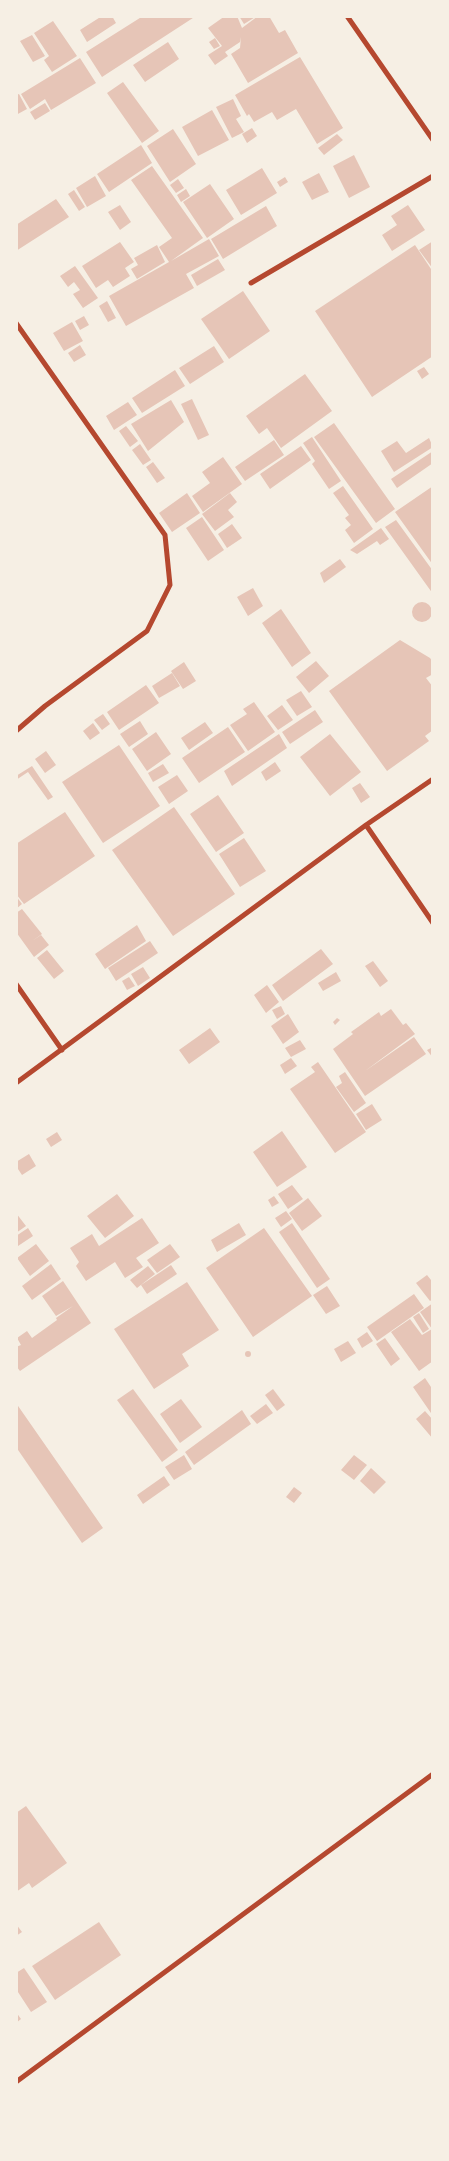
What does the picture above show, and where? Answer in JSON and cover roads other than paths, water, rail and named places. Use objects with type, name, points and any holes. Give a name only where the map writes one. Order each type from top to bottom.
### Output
[{"type":"street","points":[[347,16],[433,140]]},
{"type":"street","points":[[251,282],[433,176]]},
{"type":"street","points":[[16,323],[166,534],[170,585],[147,631],[44,706],[16,731]]},
{"type":"street","points":[[16,1083],[366,825],[433,779]]},
{"type":"street","points":[[366,825],[433,924]]},
{"type":"street","points":[[16,984],[62,1050]]},
{"type":"street","points":[[16,2082],[433,1774]]}]
